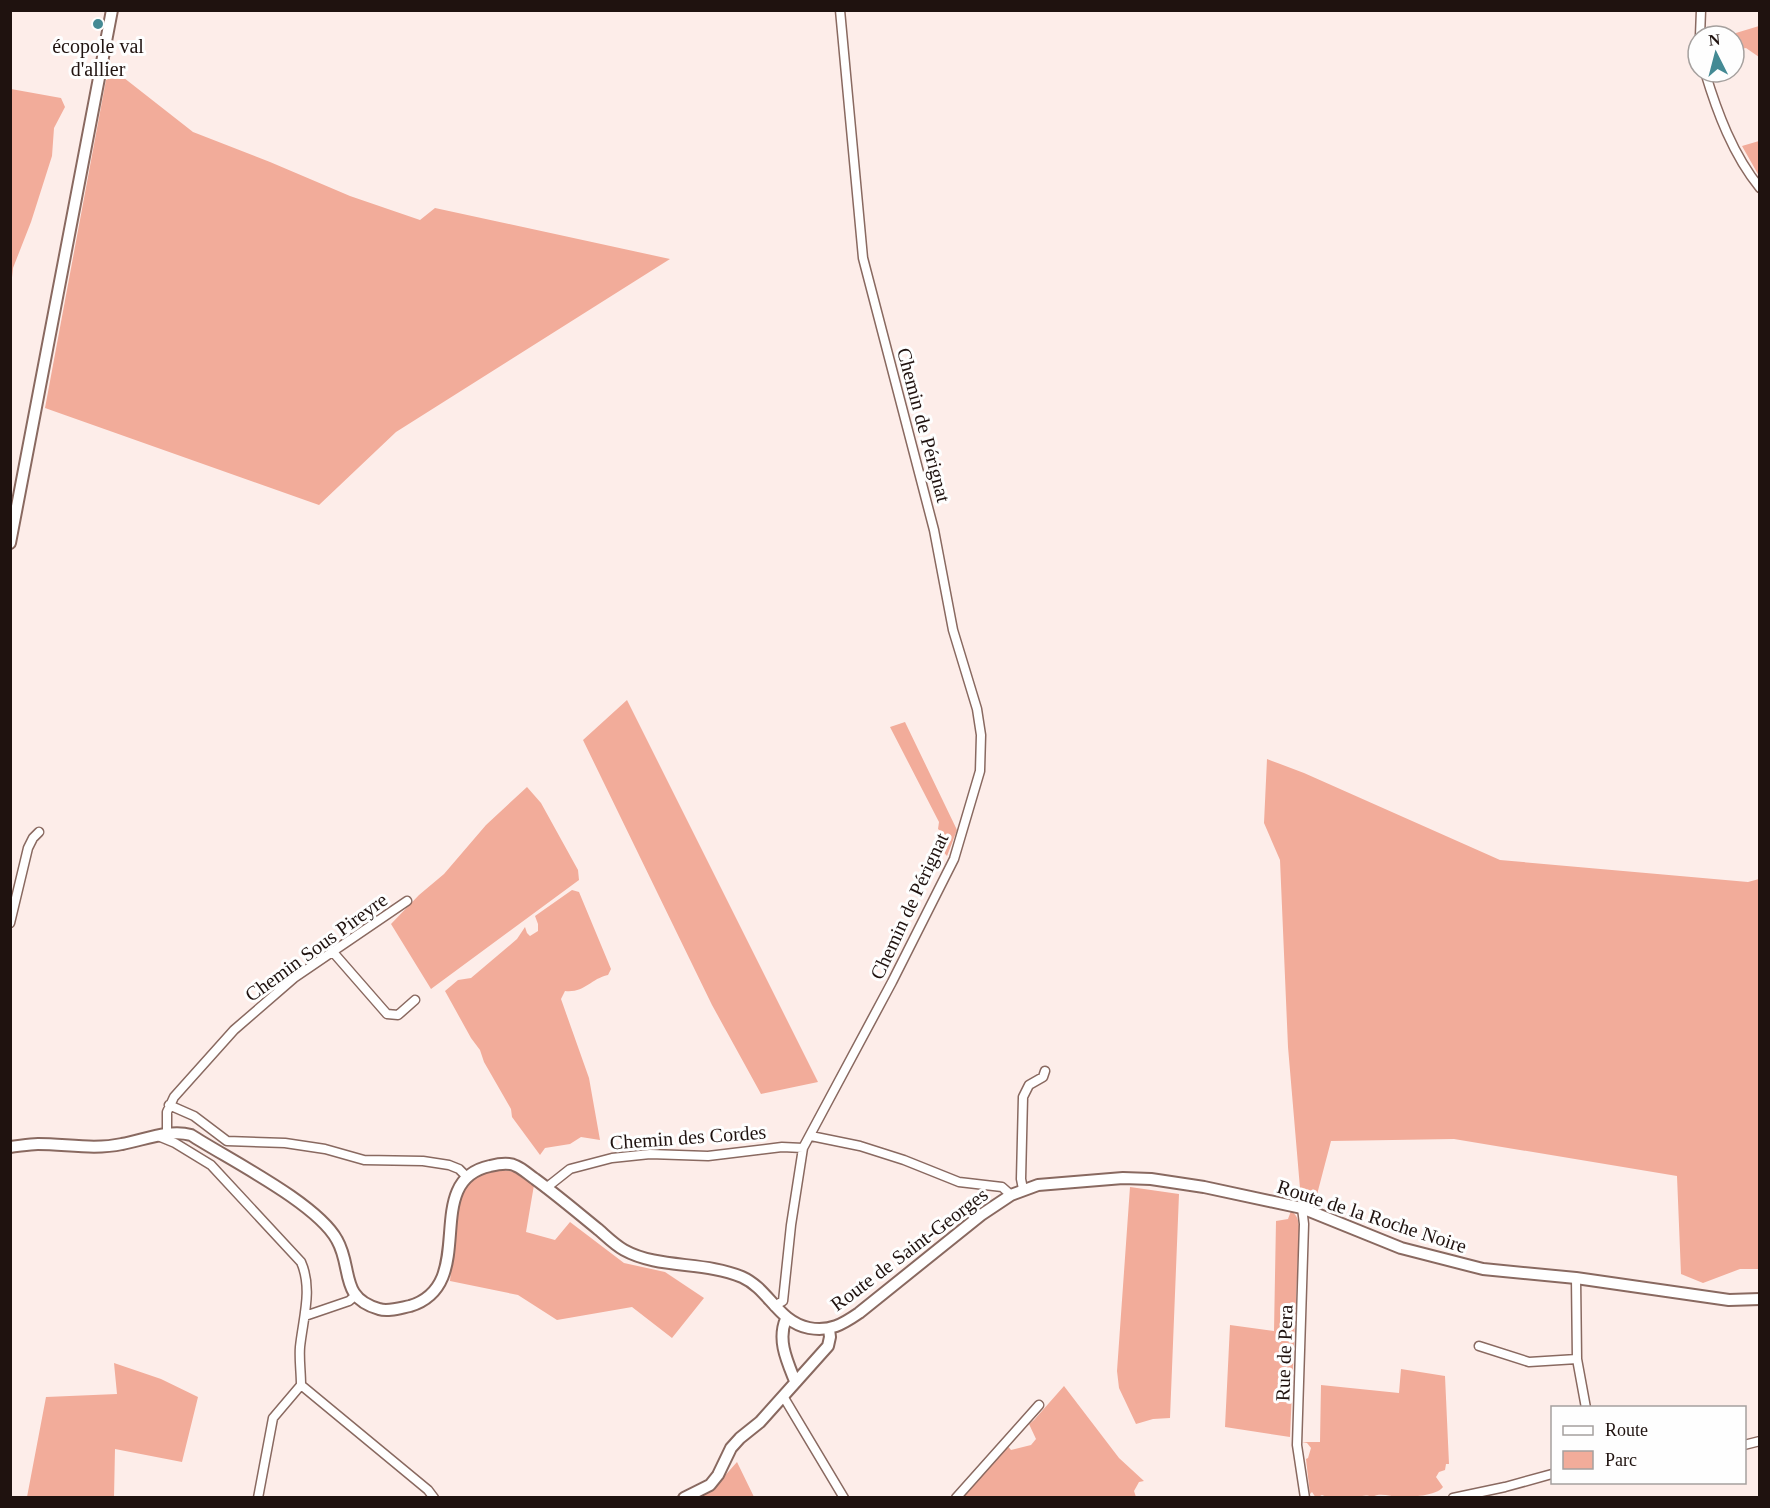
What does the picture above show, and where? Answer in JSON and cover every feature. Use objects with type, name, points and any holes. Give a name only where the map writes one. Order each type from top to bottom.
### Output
[{"type":"street","points":[[10,543],[14,504],[112,10]]},
{"type":"street","name":"Chemin de Pérignat","points":[[774,1306],[783,1301],[803,1148],[892,982],[954,859],[980,771],[981,735],[977,709],[954,630],[934,530],[863,258],[840,10]]},
{"type":"street","points":[[1709,84],[1730,138],[1760,188]]},
{"type":"street","points":[[10,923],[28,848],[39,831]]},
{"type":"street","name":"Chemin Sous Pireyre","points":[[169,1105],[234,1030],[272,995],[332,951],[407,901]]},
{"type":"street","points":[[332,951],[387,1014],[398,1015],[415,1000]]},
{"type":"street","points":[[1023,1189],[1021,1179],[1023,1096],[1029,1085],[1043,1077],[1045,1071]]},
{"type":"street","points":[[162,1135],[169,1105],[194,1116],[228,1141],[285,1143],[325,1149],[364,1160],[423,1161],[449,1165],[459,1169],[466,1176]]},
{"type":"street","points":[[10,1147],[36,1144],[99,1147],[162,1135],[183,1133],[191,1136],[298,1201],[321,1221],[337,1240],[345,1263],[349,1287],[355,1296],[381,1310],[399,1309],[420,1302],[434,1293],[442,1281],[448,1258],[451,1220],[457,1193],[466,1176],[485,1167],[499,1164],[515,1165],[622,1249],[640,1258],[726,1271],[746,1279],[786,1319],[806,1328],[829,1329],[828,1346],[760,1422],[731,1448],[718,1475],[710,1485],[684,1497]]},
{"type":"street","points":[[162,1135],[211,1165],[301,1262],[305,1272],[307,1290],[300,1349],[301,1385],[273,1418],[258,1497]]},
{"type":"street","points":[[811,1136],[861,1146],[959,1182],[1002,1187],[1011,1195]]},
{"type":"street","name":"Chemin des Cordes","points":[[546,1188],[570,1169],[612,1158],[650,1154],[708,1156],[782,1147],[803,1148]]},
{"type":"street","name":"Route de la Roche Noire","points":[[1011,1195],[1038,1185],[1094,1179],[1151,1179],[1204,1187],[1302,1208],[1375,1239],[1427,1257],[1483,1269],[1575,1278],[1699,1297],[1729,1300],[1760,1299]]},
{"type":"street","name":"Route de Saint-Georges","points":[[829,1329],[842,1325],[859,1314],[981,1215],[1011,1195]]},
{"type":"street","name":"Rue de Pera","points":[[1302,1208],[1304,1224],[1298,1445],[1305,1497]]},
{"type":"street","points":[[1575,1278],[1577,1359],[1586,1406]]},
{"type":"street","points":[[305,1316],[349,1301],[355,1296]]},
{"type":"street","points":[[786,1319],[782,1328],[783,1352],[795,1381]]},
{"type":"street","points":[[1479,1346],[1529,1362],[1577,1359]]},
{"type":"street","points":[[301,1385],[434,1497]]},
{"type":"street","points":[[783,1396],[844,1497]]},
{"type":"street","points":[[956,1497],[1039,1405]]},
{"type":"street","points":[[1453,1497],[1505,1487],[1551,1474]]},
{"type":"green space","points":[[1759,26],[1759,57],[1746,48],[1746,30]]},
{"type":"green space","points":[[119,74],[193,132],[350,196],[420,220],[435,208],[670,259],[396,432],[319,505],[45,408],[106,80]]},
{"type":"green space","points":[[11,89],[61,98],[65,107],[54,128],[52,156],[31,222],[13,268],[11,287]]},
{"type":"green space","points":[[1760,141],[1759,176],[1742,146]]},
{"type":"green space","points":[[627,700],[818,1082],[761,1094],[712,1005],[583,740]]},
{"type":"green space","points":[[905,722],[957,830],[947,856],[940,848],[945,835],[938,829],[939,822],[890,727]]},
{"type":"green space","points":[[1267,759],[1304,773],[1500,860],[1748,882],[1759,879],[1759,1269],[1740,1269],[1703,1283],[1681,1274],[1677,1176],[1454,1139],[1331,1141],[1314,1206],[1301,1200],[1288,1047],[1280,860],[1264,823]]},
{"type":"green space","points":[[527,787],[541,803],[578,870],[579,880],[431,989],[391,924],[419,895],[444,874],[486,825]]},
{"type":"green space","points":[[572,890],[579,892],[611,969],[608,975],[596,979],[583,988],[565,991],[561,999],[589,1078],[600,1140],[581,1137],[570,1144],[545,1148],[540,1155],[512,1117],[511,1109],[484,1062],[480,1050],[445,991],[458,980],[471,978],[517,939],[525,927],[530,936],[538,931],[535,916]]},
{"type":"green space","points":[[499,1169],[514,1172],[534,1185],[526,1232],[555,1240],[570,1222],[624,1263],[665,1272],[704,1298],[672,1338],[632,1307],[557,1320],[518,1295],[450,1281],[455,1228],[464,1188],[468,1180],[475,1176]]},
{"type":"green space","points":[[1130,1187],[1179,1194],[1170,1418],[1153,1419],[1136,1424],[1119,1388],[1117,1371]]},
{"type":"green space","points":[[1291,1211],[1299,1223],[1299,1232],[1290,1437],[1225,1427],[1230,1325],[1274,1331],[1276,1221],[1288,1219]]},
{"type":"green space","points":[[114,1363],[161,1379],[198,1397],[182,1462],[115,1449],[114,1497],[27,1497],[46,1397],[117,1394]]},
{"type":"green space","points":[[1401,1369],[1445,1376],[1449,1464],[1446,1464],[1445,1470],[1439,1472],[1436,1477],[1443,1487],[1429,1494],[1410,1497],[1366,1495],[1339,1498],[1322,1495],[1316,1498],[1312,1492],[1310,1494],[1306,1459],[1311,1448],[1307,1443],[1302,1442],[1320,1442],[1321,1385],[1399,1393]]},
{"type":"green space","points":[[1064,1386],[1119,1458],[1144,1481],[1139,1482],[1134,1491],[1136,1497],[962,1498],[1007,1445],[1011,1450],[1031,1445],[1036,1439],[1029,1424]]},
{"type":"green space","points":[[737,1462],[754,1497],[699,1498],[721,1480]]},
{"type":"place","name":"écopole val d'allier","points":[[98,24]]}]
